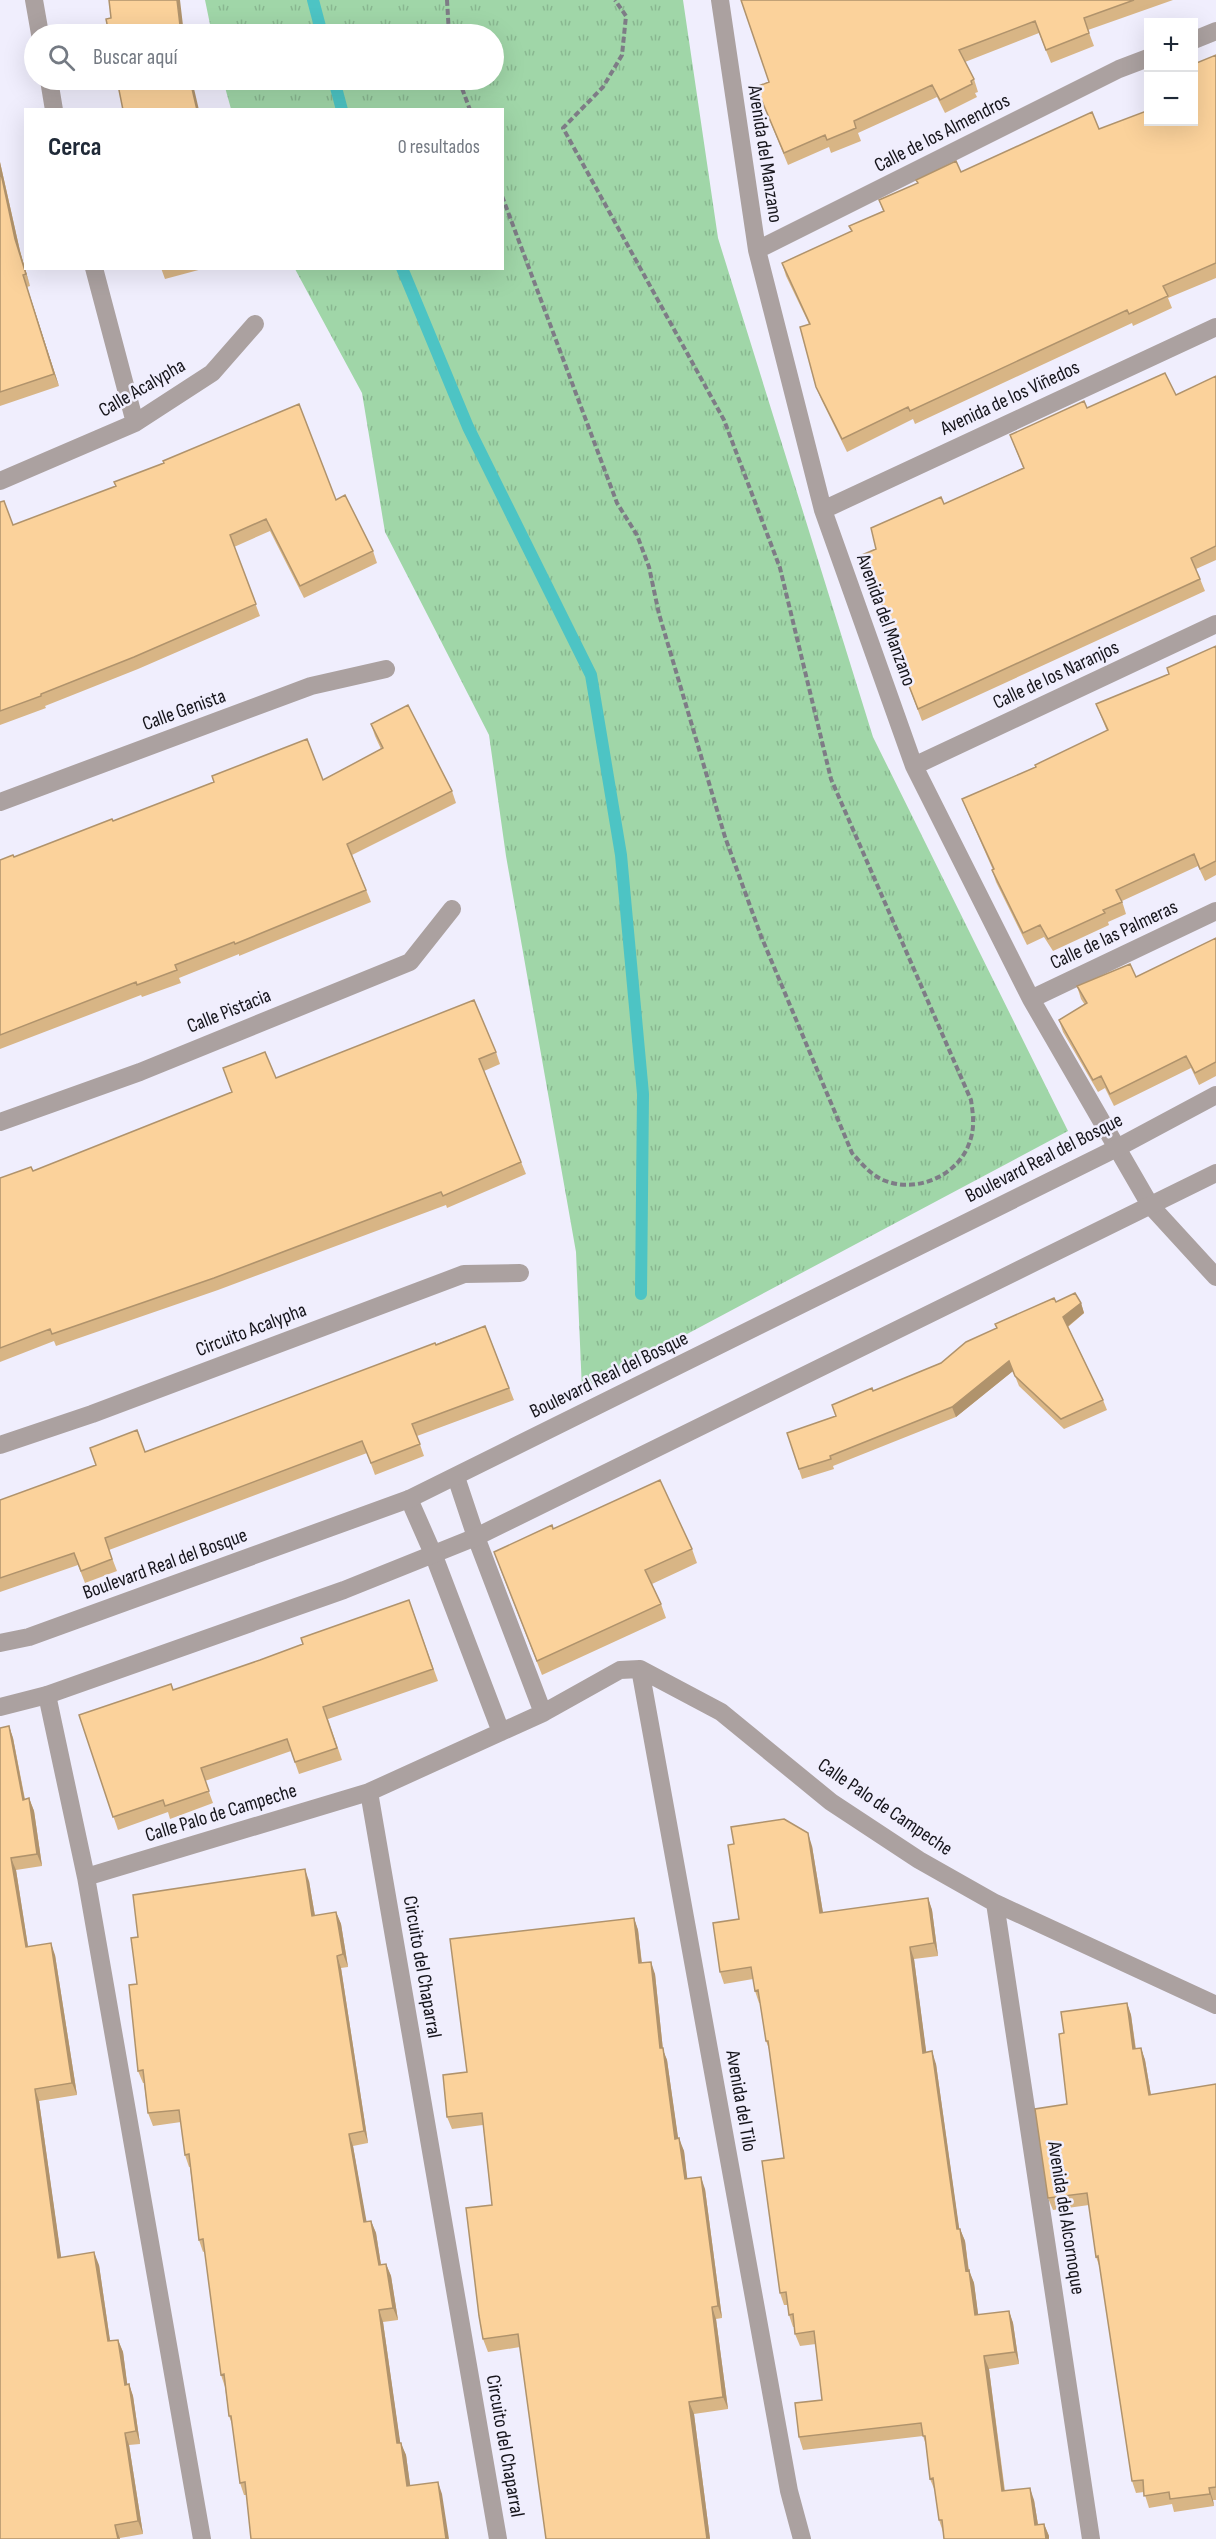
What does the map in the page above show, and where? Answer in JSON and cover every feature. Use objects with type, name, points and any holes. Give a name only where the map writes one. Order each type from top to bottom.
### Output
[{"type":"street","points":[[34,0],[38,24]]},
{"type":"street","name":"Avenida del Manzano","points":[[720,0],[757,250],[823,510],[914,766],[1031,999],[1149,1205],[1216,1277]]},
{"type":"street","points":[[1198,38],[1216,31]]},
{"type":"street","name":"Calle de los Almendros","points":[[757,250],[1119,69],[1144,60]]},
{"type":"street","points":[[51,90],[54,108]]},
{"type":"street","points":[[95,270],[135,423]]},
{"type":"street","name":"Calle Acalypha","points":[[0,482],[135,423],[212,373],[255,324]]},
{"type":"street","name":"Avenida de los Viñedos","points":[[823,510],[1216,327]]},
{"type":"street","name":"Calle de los Naranjos","points":[[914,766],[1216,624]]},
{"type":"street","name":"Calle Genista","points":[[0,802],[311,686],[386,669]]},
{"type":"street","name":"Calle Pistacia","points":[[0,1122],[140,1072],[410,962],[452,909]]},
{"type":"street","name":"Calle de las Palmeras","points":[[1031,999],[1216,911]]},
{"type":"street","name":"Boulevard Real del Bosque","points":[[0,1644],[29,1637],[409,1499],[1117,1148],[1216,1095]]},
{"type":"street","points":[[0,1707],[47,1695],[434,1556],[1216,1173]]},
{"type":"street","name":"Circuito Acalypha","points":[[0,1445],[93,1414],[464,1274],[520,1273]]},
{"type":"street","points":[[456,1477],[476,1537],[543,1713]]},
{"type":"street","points":[[409,1499],[434,1556],[501,1732]]},
{"type":"street","points":[[369,1792],[543,1713],[620,1670],[640,1669]]},
{"type":"street","name":"Calle Palo de Campeche","points":[[640,1669],[721,1712],[831,1803],[919,1860],[995,1903],[1216,2005]]},
{"type":"street","name":"Avenida del Tilo","points":[[640,1669],[789,2492],[802,2539]]},
{"type":"street","points":[[47,1695],[86,1877],[202,2539]]},
{"type":"street","name":"Calle Palo de Campeche","points":[[86,1877],[369,1792]]},
{"type":"street","name":"Circuito del Chaparral","points":[[369,1792],[498,2539]]},
{"type":"street","name":"Avenida del Alcornoque","points":[[995,1903],[1091,2539]]},
{"type":"path","points":[[447,0],[448,24]]},
{"type":"path","points":[[504,201],[617,503],[637,535],[649,567],[659,614],[725,837],[761,936],[852,1153],[866,1169],[883,1180],[904,1185],[925,1183],[944,1175],[960,1160],[970,1142],[974,1121],[971,1100],[831,779],[780,568],[724,420],[563,128],[603,87],[622,55],[626,15],[615,0]]},
{"type":"path","points":[[463,90],[469,108]]},
{"type":"green space","points":[[205,0],[683,0],[718,238],[873,737],[1068,1131],[582,1390],[576,1252],[506,856],[489,735],[385,532],[362,393],[296,270],[504,270],[504,108],[231,108],[226,90],[504,90],[504,24],[210,24]]},
{"type":"building","points":[[109,0],[177,0],[180,24],[107,24],[106,19],[111,18]]},
{"type":"building","points":[[741,0],[1134,0],[1084,18],[1089,33],[1046,50],[1035,21],[959,50],[974,79],[971,81],[972,84],[940,100],[932,85],[854,121],[856,128],[827,140],[825,135],[784,153],[756,87],[769,82]]},
{"type":"building","points":[[1216,55],[1216,263],[1163,286],[1168,296],[1129,314],[1127,310],[910,411],[908,407],[842,439],[816,387],[800,327],[810,324],[782,263],[852,231],[849,226],[884,211],[879,200],[918,183],[916,180],[956,161],[961,172],[1092,112],[1099,129],[1144,112],[1144,126],[1198,126],[1198,62]]},
{"type":"building","points":[[119,90],[192,90],[197,108],[123,108]]},
{"type":"building","points":[[0,169],[15,239],[26,274],[23,275],[54,374],[0,392]]},
{"type":"building","points":[[1165,373],[1176,395],[1216,376],[1216,546],[1191,558],[1200,579],[918,709],[885,624],[889,622],[862,555],[876,549],[871,528],[941,497],[944,504],[1024,468],[1010,435],[1084,401],[1087,408]]},
{"type":"building","points":[[299,404],[336,500],[345,495],[373,551],[300,586],[266,519],[230,535],[256,604],[41,694],[41,696],[0,711],[0,502],[4,501],[13,525],[116,486],[114,482],[164,463],[163,461]]},
{"type":"building","points":[[1216,646],[1216,861],[1200,869],[1194,854],[1116,890],[1122,902],[1103,910],[1105,913],[1048,939],[1040,925],[1023,933],[992,870],[994,869],[962,799],[1036,767],[1035,765],[1108,730],[1096,704],[1169,674],[1167,668]]},
{"type":"building","points":[[408,705],[452,791],[347,844],[366,890],[235,944],[234,942],[175,965],[177,970],[137,985],[136,982],[0,1035],[0,860],[13,855],[14,857],[112,819],[113,821],[214,782],[212,776],[307,739],[323,780],[383,748],[371,724]]},
{"type":"building","points":[[1216,938],[1216,1062],[1195,1073],[1186,1056],[1110,1094],[1101,1076],[1093,1080],[1059,1020],[1087,1003],[1077,986],[1130,964],[1136,977]]},
{"type":"building","points":[[474,1000],[496,1052],[479,1059],[521,1162],[443,1196],[441,1192],[214,1278],[52,1334],[50,1329],[0,1348],[0,1178],[31,1167],[33,1171],[232,1092],[223,1068],[265,1052],[276,1078]]},
{"type":"building","points":[[1075,1293],[1081,1303],[1063,1317],[1103,1400],[1061,1419],[1015,1376],[1009,1361],[952,1407],[830,1456],[831,1459],[799,1469],[787,1433],[836,1416],[832,1405],[941,1363],[966,1342],[997,1328],[995,1324],[1054,1298],[1056,1302]]},
{"type":"building","points":[[485,1326],[509,1388],[412,1424],[420,1444],[371,1463],[362,1441],[105,1538],[112,1559],[81,1571],[74,1553],[0,1578],[0,1500],[96,1465],[90,1448],[137,1430],[145,1452]]},
{"type":"building","points":[[660,1480],[692,1549],[645,1570],[661,1604],[537,1661],[494,1552],[552,1525],[553,1529]]},
{"type":"building","points":[[409,1600],[433,1669],[323,1707],[337,1748],[295,1762],[287,1739],[201,1768],[209,1791],[165,1806],[163,1800],[113,1817],[79,1715],[171,1684],[173,1690],[260,1660],[303,1644],[301,1638]]},
{"type":"building","points":[[9,1726],[23,1800],[29,1798],[37,1854],[11,1858],[26,1947],[51,1943],[72,2083],[35,2089],[58,2258],[94,2252],[108,2341],[118,2340],[125,2385],[129,2384],[136,2431],[125,2433],[138,2521],[115,2525],[118,2539],[0,2539],[0,1728]]},
{"type":"building","points":[[784,1819],[808,1833],[820,1913],[928,1898],[934,1943],[910,1947],[923,2053],[932,2051],[957,2229],[960,2229],[966,2271],[969,2270],[975,2315],[1009,2311],[1015,2352],[984,2356],[1002,2491],[1030,2488],[1035,2525],[1044,2524],[1046,2539],[944,2539],[933,2478],[930,2479],[925,2436],[923,2436],[921,2423],[799,2437],[795,2403],[822,2400],[814,2331],[795,2334],[793,2314],[789,2315],[786,2292],[780,2293],[762,2161],[784,2158],[768,2041],[766,2041],[758,1990],[755,1991],[751,1967],[720,1972],[713,1923],[739,1919],[728,1845],[734,1844],[731,1827]]},
{"type":"building","points":[[305,1869],[312,1916],[336,1912],[343,1954],[337,1956],[364,2131],[349,2134],[364,2222],[371,2221],[379,2265],[386,2264],[393,2308],[379,2310],[397,2443],[401,2443],[407,2486],[438,2482],[446,2539],[251,2539],[245,2482],[240,2483],[224,2374],[221,2375],[203,2239],[199,2240],[189,2154],[185,2155],[179,2110],[148,2113],[143,2070],[138,2071],[129,1985],[137,1984],[131,1938],[138,1937],[133,1895]]},
{"type":"building","points":[[634,1918],[639,1963],[651,1962],[660,2048],[663,2048],[675,2139],[679,2138],[685,2179],[701,2177],[718,2306],[712,2307],[723,2397],[689,2402],[707,2539],[546,2539],[518,2334],[483,2339],[479,2316],[466,2208],[492,2205],[482,2113],[447,2117],[443,2075],[467,2072],[450,1939]]},
{"type":"building","points":[[1127,2003],[1133,2049],[1141,2048],[1149,2095],[1216,2084],[1216,2487],[1209,2488],[1210,2494],[1170,2499],[1169,2492],[1144,2496],[1143,2480],[1132,2481],[1087,2193],[1048,2198],[1035,2109],[1067,2104],[1059,2034],[1064,2033],[1061,2012]]},
{"type":"waterway","points":[[313,0],[319,24]]},
{"type":"waterway","points":[[337,90],[341,108]]},
{"type":"waterway","points":[[403,270],[468,427],[591,675],[621,855],[643,1094],[641,1294]]}]
